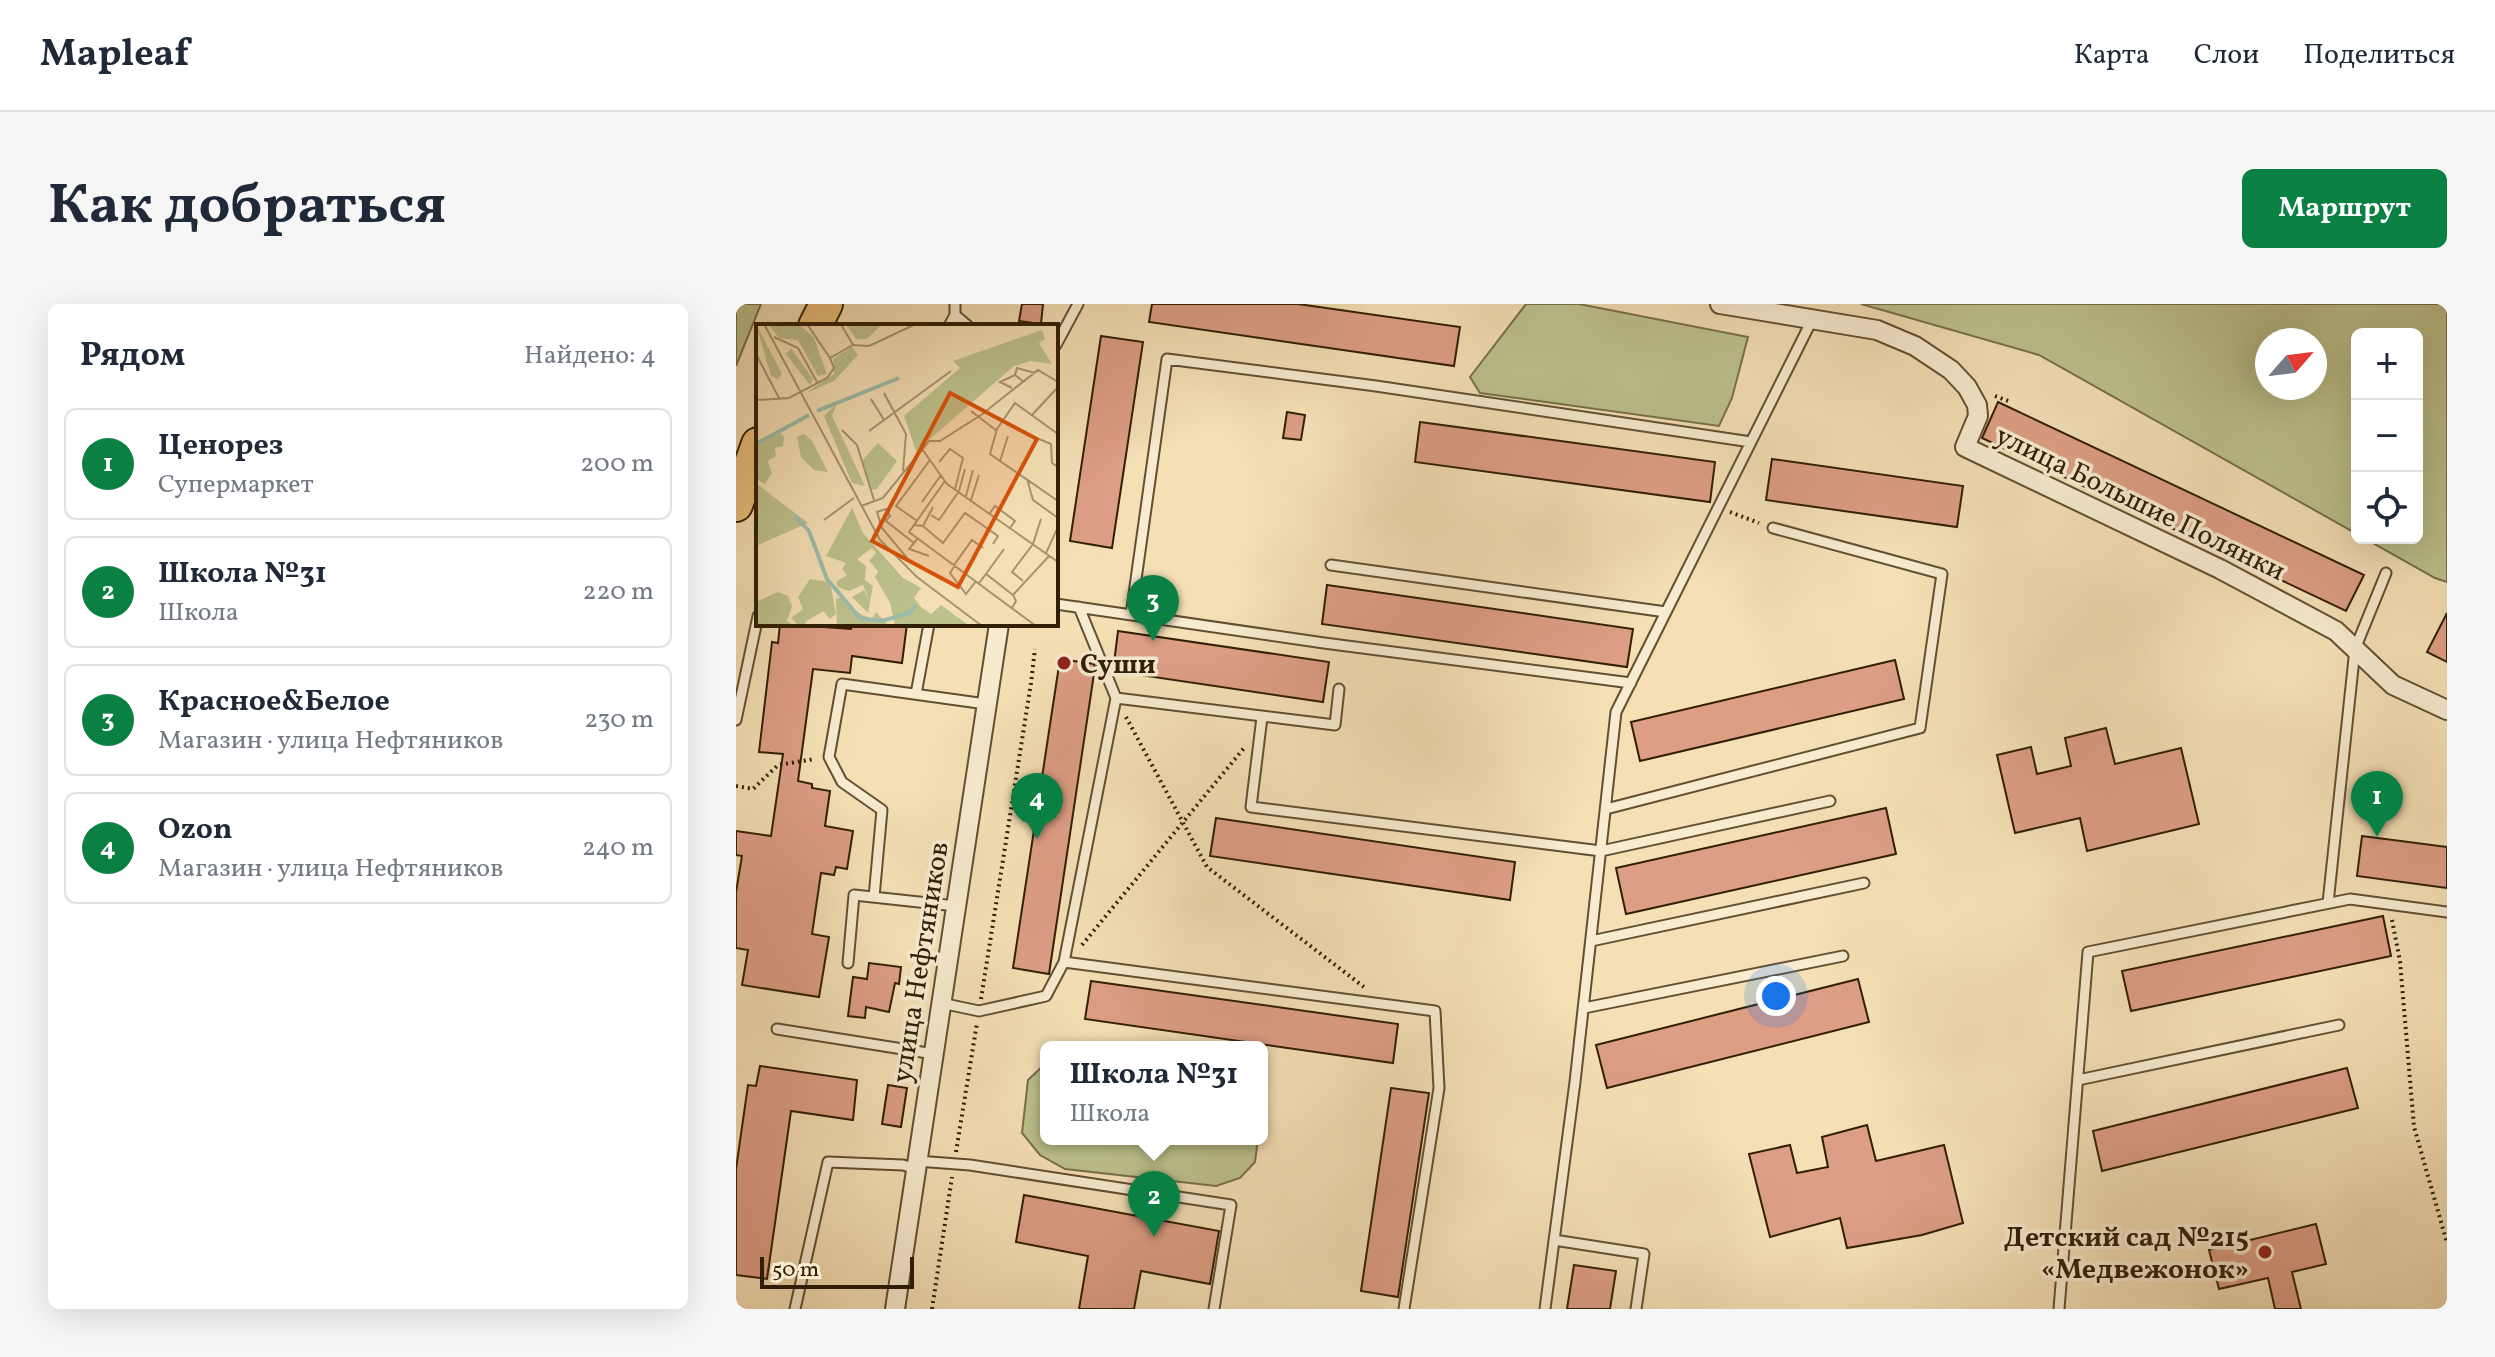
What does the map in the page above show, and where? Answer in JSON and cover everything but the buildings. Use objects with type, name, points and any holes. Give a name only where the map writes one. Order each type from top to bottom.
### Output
[{"type":"highway","points":[[816,324],[826,304]]},
{"type":"highway","points":[[736,505],[756,450]]},
{"type":"street","name":"улица Большие Полянки","points":[[1720,304],[1877,330],[1915,346],[1951,370],[1967,387],[1977,405],[1978,416],[1965,447],[2220,569],[2336,631],[2393,685],[2447,710]]},
{"type":"street","name":"улица Нефтяников","points":[[895,1309],[999,626]]},
{"type":"lane","points":[[950,324],[955,315],[955,304]]},
{"type":"lane","points":[[1058,341],[1078,304]]},
{"type":"lane","points":[[955,315],[966,324]]},
{"type":"lane","points":[[1545,1309],[1584,1008],[1616,712],[1812,320]]},
{"type":"lane","points":[[1131,615],[1167,359],[1392,388],[1751,442]]},
{"type":"lane","points":[[1606,809],[1920,728],[1942,574],[1773,528]]},
{"type":"lane","points":[[1331,565],[1666,612]]},
{"type":"lane","points":[[2328,903],[2355,649],[2386,573]]},
{"type":"lane","points":[[1058,604],[1631,683]]},
{"type":"lane","points":[[941,1003],[979,1011],[1046,996],[1064,962],[1116,698],[1079,607]]},
{"type":"lane","points":[[736,720],[756,625]]},
{"type":"lane","points":[[916,694],[929,626]]},
{"type":"lane","points":[[874,897],[882,810],[842,782],[829,757],[842,684],[986,704]]},
{"type":"lane","points":[[1116,698],[1335,725],[1339,689]]},
{"type":"lane","points":[[1262,717],[1251,807],[1601,851],[1830,801]]},
{"type":"lane","points":[[1591,941],[1864,883]]},
{"type":"lane","points":[[848,963],[854,895],[956,906]]},
{"type":"lane","points":[[2059,1309],[2088,952],[2350,899],[2447,912]]},
{"type":"lane","points":[[1584,1008],[1843,956]]},
{"type":"lane","points":[[1064,962],[1435,1011],[1439,1088],[1404,1309]]},
{"type":"lane","points":[[2078,1080],[2339,1025]]},
{"type":"lane","points":[[777,1029],[934,1054]]},
{"type":"lane","points":[[795,1309],[828,1162],[970,1165],[1231,1205],[1214,1309]]},
{"type":"lane","points":[[1554,1240],[1644,1254],[1636,1309]]},
{"type":"path","points":[[1994,396],[2011,402]]},
{"type":"path","points":[[1718,508],[1773,528]]},
{"type":"path","points":[[979,1011],[1035,649]]},
{"type":"path","points":[[1116,698],[1207,867],[1386,1004]]},
{"type":"path","points":[[1064,962],[1091,937],[1261,728]]},
{"type":"path","points":[[736,786],[753,789],[778,765],[829,757]]},
{"type":"path","points":[[2389,904],[2400,961],[2414,1127],[2447,1243]]},
{"type":"green space","points":[[736,304],[761,304],[736,366]]},
{"type":"green space","points":[[1526,304],[1579,304],[1748,337],[1732,398],[1719,426],[1480,393],[1470,377]]},
{"type":"green space","points":[[1861,304],[2447,304],[2447,582],[2375,544],[2423,544],[2423,328],[2351,328],[2351,531],[2039,355]]},
{"type":"green space","points":[[1040,1069],[1040,1145],[1257,1145],[1255,1162],[1240,1178],[1216,1186],[1065,1169],[1040,1155],[1022,1133],[1028,1080]]},
{"type":"place","name":"Красное&Белое","points":[[1153,641]]},
{"type":"place","name":"Суши","points":[[1064,663]]},
{"type":"place","name":"Ценорез","points":[[2377,837]]},
{"type":"place","name":"Ozon","points":[[1037,839]]},
{"type":"place","name":"Школа №31","points":[[1154,1237]]},
{"type":"place","name":"Детский сад №215 «Медвежонок»","points":[[2265,1252]]}]
